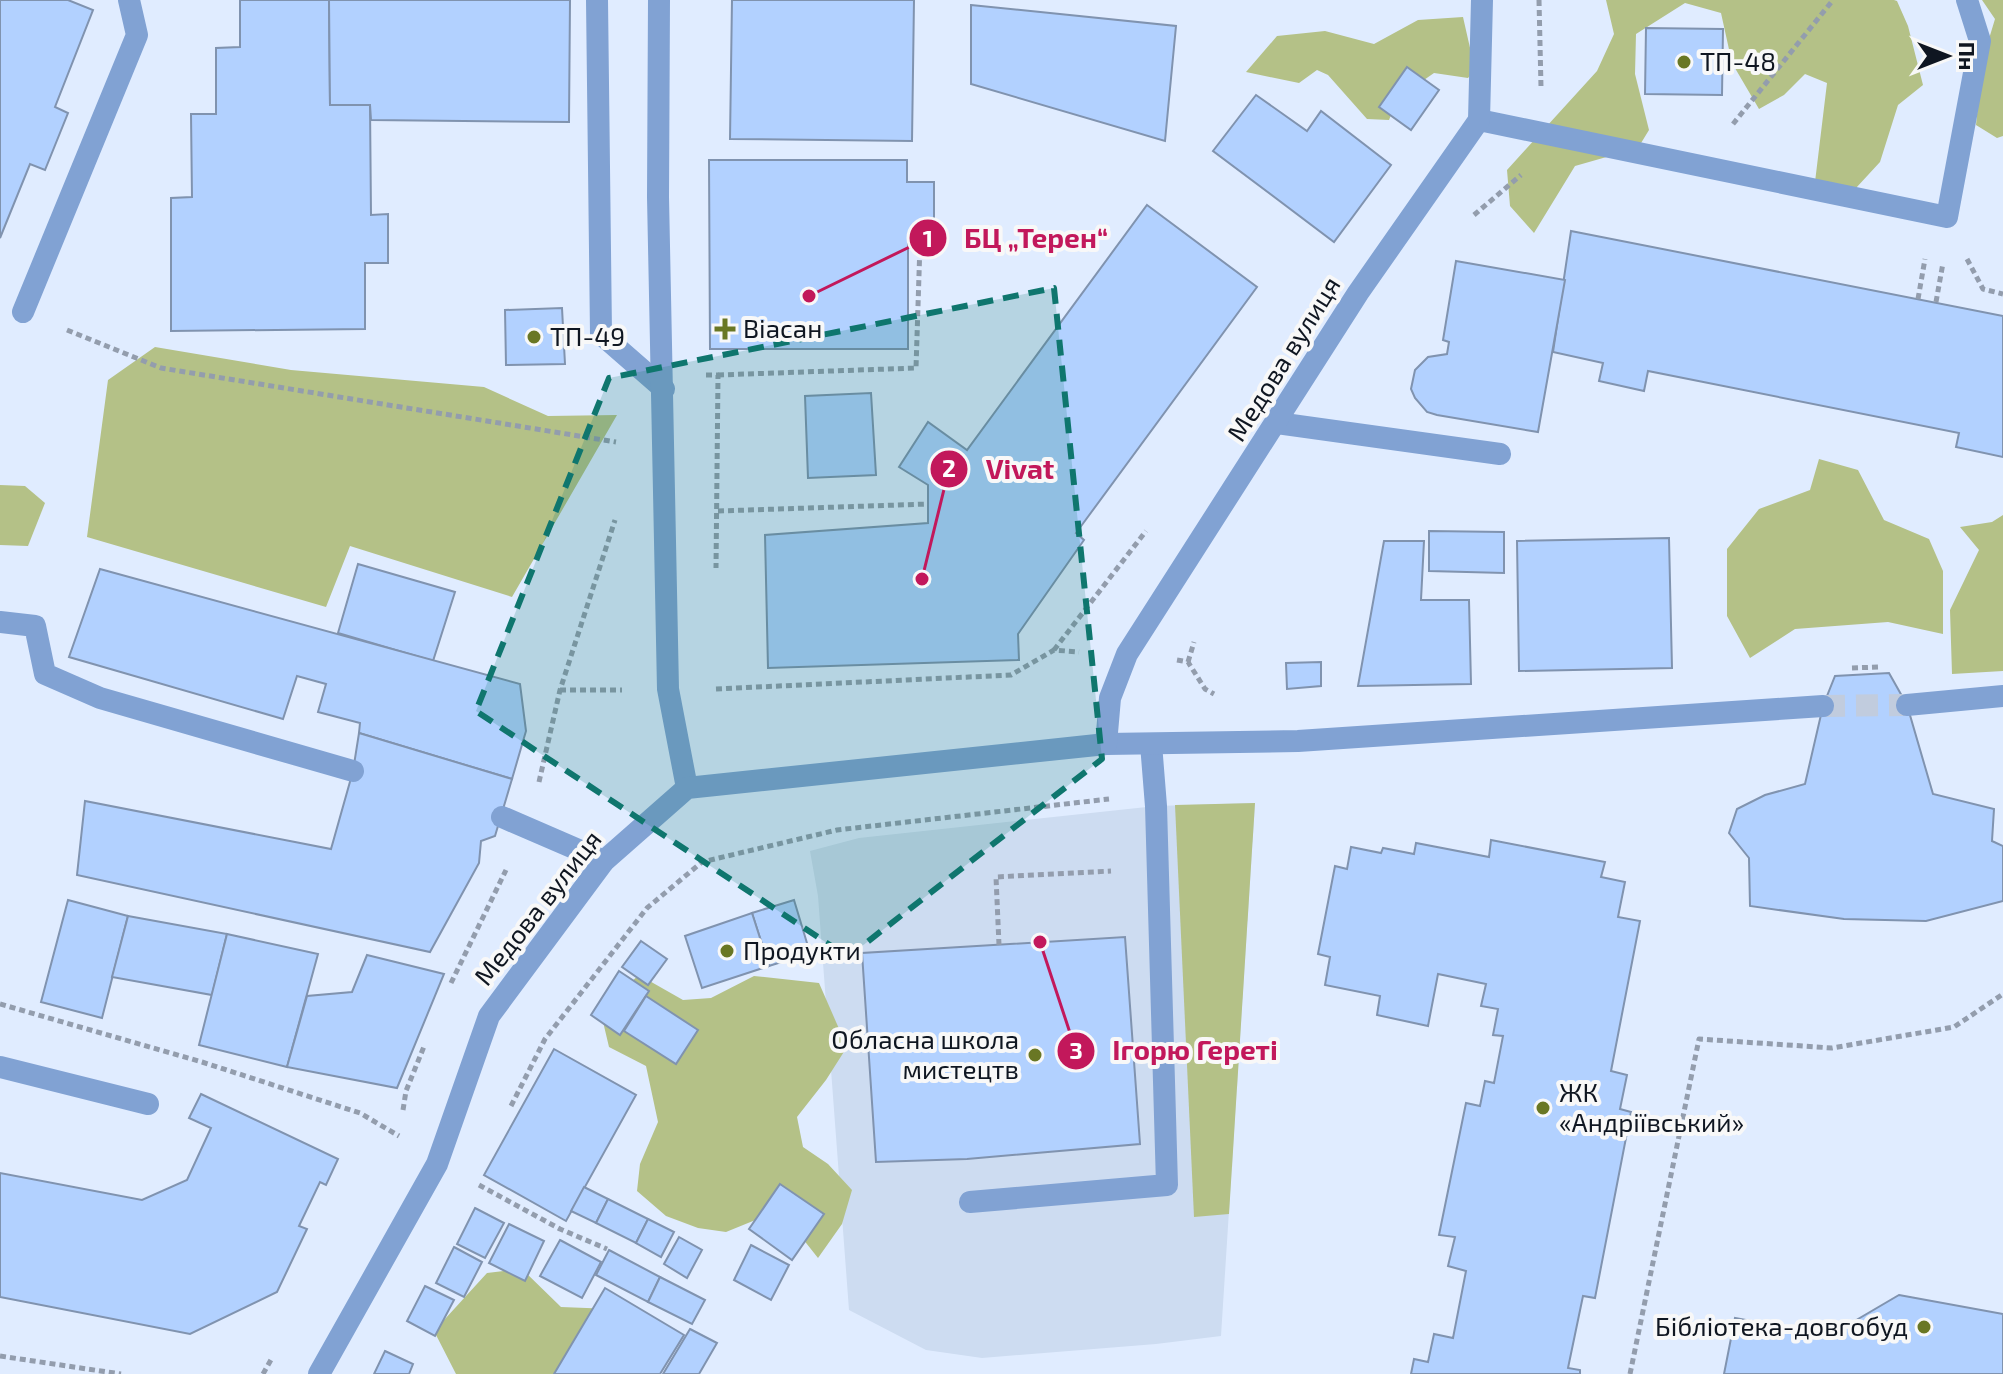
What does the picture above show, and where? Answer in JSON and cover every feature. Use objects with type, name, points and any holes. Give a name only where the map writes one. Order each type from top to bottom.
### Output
[{"type":"street","points":[[23,312],[137,35],[129,0]]},
{"type":"street","points":[[597,0],[601,334],[664,389]]},
{"type":"street","points":[[659,0],[658,197],[668,689],[687,788],[1106,744],[1298,741],[1823,706]]},
{"type":"street","points":[[1482,0],[1479,120],[1947,217],[1980,41],[1967,0]]},
{"type":"street","name":"Медова вулиця","points":[[1106,744],[1110,698],[1127,654],[1358,293],[1479,120]]},
{"type":"street","points":[[1277,423],[1500,454]]},
{"type":"street","points":[[0,622],[35,626],[45,674],[100,698],[353,771]]},
{"type":"street","points":[[1907,705],[2003,696]]},
{"type":"street","points":[[970,1202],[1167,1185],[1151,744]]},
{"type":"street","name":"Медова вулиця","points":[[319,1374],[437,1164],[489,1016],[604,861],[687,788]]},
{"type":"street","points":[[502,817],[604,861]]},
{"type":"street","points":[[0,1067],[148,1104]]},
{"type":"path","points":[[1700,166],[1833,0]]},
{"type":"path","points":[[718,375],[916,368],[920,244]]},
{"type":"path","points":[[1918,299],[1926,250]]},
{"type":"path","points":[[1936,302],[1945,254]]},
{"type":"path","points":[[23,312],[161,368],[662,449]]},
{"type":"path","points":[[718,511],[928,504]]},
{"type":"path","points":[[712,689],[1011,675],[1054,650],[1127,654],[1188,662],[1205,689],[1225,699]]},
{"type":"path","points":[[1849,668],[1879,667]]},
{"type":"path","points":[[505,1117],[545,1039],[647,908],[702,862],[837,830],[1154,793]]},
{"type":"path","points":[[999,945],[996,877],[1156,868]]},
{"type":"path","points":[[1630,1374],[1699,1039],[1832,1048],[1954,1027],[2003,994]]},
{"type":"path","points":[[0,1004],[202,1062],[360,1113],[437,1164],[560,1229],[607,1249]]},
{"type":"path","points":[[0,1356],[121,1374]]},
{"type":"highlighted area","points":[[1054,288],[1102,759],[848,957],[476,711],[609,378]]},
{"type":"shaded area","name":"Обласна школа мистецтв","points":[[1255,803],[1221,1336],[982,1358],[926,1350],[849,1310],[818,896],[810,851],[859,838],[1156,806]]},
{"type":"green space","points":[[1606,0],[1894,0],[1908,26],[1923,85],[1898,105],[1880,162],[1856,188],[1815,182],[1827,83],[1805,74],[1784,95],[1759,109],[1732,63],[1721,13],[1685,3],[1636,34],[1635,74],[1649,130],[1638,148],[1575,166],[1534,233],[1510,206],[1507,170],[1597,71],[1614,34]]},
{"type":"green space","points":[[1982,0],[2003,0],[2003,136],[1997,138],[1976,125],[1982,62],[1995,19]]},
{"type":"green space","points":[[1463,17],[1475,70],[1468,78],[1434,73],[1398,98],[1389,120],[1367,119],[1328,75],[1317,70],[1299,83],[1246,72],[1277,36],[1325,31],[1374,44],[1418,20]]},
{"type":"green space","points":[[155,347],[291,370],[484,387],[548,416],[617,415],[512,597],[350,546],[326,607],[87,537],[108,380]]},
{"type":"green space","points":[[1819,459],[1858,470],[1884,520],[1929,539],[1943,571],[1943,634],[1888,622],[1795,629],[1750,658],[1727,616],[1727,549],[1759,509],[1810,490]]},
{"type":"green space","points":[[0,485],[25,486],[45,503],[28,546],[0,545]]},
{"type":"green space","points":[[2003,515],[2003,671],[1952,674],[1950,610],[1979,550],[1960,527],[1992,522]]},
{"type":"green space","points":[[1255,803],[1229,1214],[1194,1217],[1175,805]]},
{"type":"green space","points":[[639,975],[683,1000],[711,998],[754,976],[819,983],[847,1047],[797,1117],[803,1147],[828,1164],[852,1190],[842,1224],[818,1258],[780,1210],[726,1232],[698,1228],[666,1216],[637,1191],[640,1164],[658,1122],[646,1066],[609,1047],[600,1009]]},
{"type":"green space","points":[[522,1269],[561,1307],[612,1309],[573,1374],[456,1374],[434,1331],[487,1273]]},
{"type":"building","points":[[0,0],[68,0],[93,10],[55,107],[68,113],[45,170],[30,164],[0,238]]},
{"type":"building","points":[[240,0],[329,0],[330,105],[370,105],[371,215],[388,214],[388,263],[365,263],[365,329],[171,331],[171,198],[192,197],[191,114],[216,114],[216,48],[240,47]]},
{"type":"building","points":[[329,0],[570,0],[569,122],[371,120],[370,105],[330,105]]},
{"type":"building","points":[[732,0],[914,0],[912,141],[730,139]]},
{"type":"building","points":[[971,5],[1176,26],[1165,141],[971,84]]},
{"type":"building","name":"ТП-48","points":[[1646,28],[1723,29],[1722,95],[1645,94]]},
{"type":"building","points":[[1407,67],[1439,90],[1411,130],[1379,107]]},
{"type":"building","points":[[1256,95],[1307,131],[1321,111],[1391,165],[1334,242],[1213,151]]},
{"type":"building","points":[[709,160],[907,160],[907,182],[934,182],[934,244],[908,244],[908,349],[710,349]]},
{"type":"building","points":[[1147,205],[1257,287],[1076,533],[1084,540],[1018,634],[1019,660],[768,668],[765,535],[928,523],[928,485],[899,467],[928,422],[967,450]]},
{"type":"building","points":[[1571,231],[2003,316],[2003,457],[1956,447],[1959,433],[1648,371],[1644,391],[1599,381],[1603,363],[1553,352]]},
{"type":"building","points":[[1456,261],[1565,280],[1538,432],[1437,415],[1427,412],[1415,398],[1411,389],[1415,370],[1428,357],[1447,354],[1449,342],[1443,340]]},
{"type":"building","name":"ТП-49","points":[[562,308],[565,364],[506,365],[505,310]]},
{"type":"building","points":[[871,393],[876,475],[808,478],[805,396]]},
{"type":"building","points":[[1429,531],[1504,532],[1504,573],[1429,571]]},
{"type":"building","points":[[1669,538],[1672,668],[1519,671],[1517,541]]},
{"type":"building","points":[[1384,541],[1424,541],[1421,600],[1469,600],[1471,684],[1358,686]]},
{"type":"building","points":[[358,564],[455,592],[433,661],[338,633]]},
{"type":"building","points":[[100,569],[520,684],[526,731],[512,779],[359,733],[360,723],[318,712],[326,684],[297,676],[283,719],[69,657]]},
{"type":"building","points":[[1321,662],[1321,686],[1287,689],[1286,663]]},
{"type":"building","points":[[1889,673],[1907,705],[1933,794],[1994,809],[1992,841],[2003,846],[2003,901],[1926,921],[1844,919],[1750,906],[1749,858],[1729,833],[1737,809],[1765,795],[1805,784],[1823,706],[1835,676]]},
{"type":"building","points":[[359,733],[512,779],[495,836],[481,841],[479,863],[430,952],[77,875],[85,801],[331,849],[353,771]]},
{"type":"building","name":"ЖК «Андріївський»","points":[[1491,840],[1605,862],[1601,877],[1625,882],[1618,917],[1640,921],[1611,1071],[1627,1075],[1620,1109],[1631,1112],[1595,1298],[1583,1296],[1568,1368],[1580,1370],[1580,1374],[1411,1374],[1414,1359],[1428,1362],[1434,1334],[1453,1338],[1466,1271],[1448,1266],[1455,1237],[1439,1235],[1466,1103],[1480,1106],[1485,1081],[1494,1083],[1503,1036],[1493,1035],[1498,1009],[1481,1006],[1486,984],[1438,974],[1428,1026],[1377,1015],[1380,996],[1325,985],[1330,957],[1318,954],[1335,866],[1347,869],[1351,847],[1381,853],[1383,848],[1414,854],[1416,843],[1489,857]]},
{"type":"building","points":[[68,900],[128,916],[102,1018],[41,1002]]},
{"type":"building","points":[[794,900],[810,953],[769,966],[752,913]]},
{"type":"building","name":"Продукти","points":[[752,913],[769,966],[702,988],[685,936]]},
{"type":"building","points":[[128,916],[227,934],[212,995],[112,977]]},
{"type":"building","points":[[227,934],[318,954],[287,1067],[199,1045]]},
{"type":"building","points":[[1125,937],[1140,1144],[967,1159],[876,1162],[862,953]]},
{"type":"building","points":[[641,941],[667,959],[648,985],[622,967]]},
{"type":"building","points":[[367,955],[444,974],[397,1088],[287,1067],[307,996],[352,992]]},
{"type":"building","points":[[619,971],[649,991],[620,1035],[591,1015]]},
{"type":"building","points":[[646,996],[698,1030],[676,1064],[624,1031]]},
{"type":"building","points":[[554,1049],[636,1095],[566,1221],[484,1175]]},
{"type":"building","points":[[201,1094],[338,1159],[326,1185],[320,1182],[299,1226],[307,1229],[277,1292],[190,1334],[0,1297],[0,1173],[142,1200],[187,1180],[211,1128],[189,1118]]},
{"type":"building","points":[[780,1184],[824,1214],[792,1260],[749,1229]]},
{"type":"building","points":[[584,1187],[608,1199],[596,1223],[571,1211]]},
{"type":"building","points":[[608,1199],[648,1219],[636,1243],[596,1223]]},
{"type":"building","points":[[475,1208],[504,1223],[485,1258],[457,1244]]},
{"type":"building","points":[[648,1219],[674,1232],[661,1257],[636,1243]]},
{"type":"building","points":[[509,1224],[544,1241],[525,1281],[489,1263]]},
{"type":"building","points":[[679,1237],[702,1250],[687,1278],[664,1264]]},
{"type":"building","points":[[560,1240],[601,1262],[582,1298],[540,1276]]},
{"type":"building","points":[[751,1245],[789,1265],[771,1300],[734,1280]]},
{"type":"building","points":[[454,1247],[482,1262],[464,1297],[436,1283]]},
{"type":"building","points":[[609,1250],[660,1277],[648,1302],[596,1275]]},
{"type":"building","points":[[660,1277],[705,1300],[692,1324],[648,1302]]},
{"type":"building","points":[[425,1286],[454,1300],[435,1336],[407,1321]]},
{"type":"building","points":[[605,1288],[684,1335],[660,1374],[554,1374]]},
{"type":"building","name":"Бібліотека-довгобуд","points":[[1899,1295],[2003,1314],[2003,1374],[1724,1374],[1735,1318],[1829,1336]]},
{"type":"building","points":[[690,1329],[717,1343],[699,1374],[663,1374]]},
{"type":"building","points":[[385,1351],[413,1364],[409,1374],[374,1374]]},
{"type":"tunnel","points":[[1823,706],[1907,705]]},
{"type":"place","name":"ТП-48","points":[[1684,62]]},
{"type":"place","name":"БЦ „Терен“","points":[[809,296]]},
{"type":"place","name":"Віасан","points":[[725,329]]},
{"type":"place","name":"ТП-49","points":[[534,337]]},
{"type":"place","name":"Vivat","points":[[922,579]]},
{"type":"place","name":"Ігорю Гереті","points":[[1040,942]]},
{"type":"place","name":"Продукти","points":[[727,951]]},
{"type":"place","name":"Обласна школа мистецтв","points":[[1035,1055]]},
{"type":"place","name":"ЖК «Андріївський»","points":[[1543,1108]]},
{"type":"place","name":"Бібліотека-довгобуд","points":[[1924,1327]]}]
